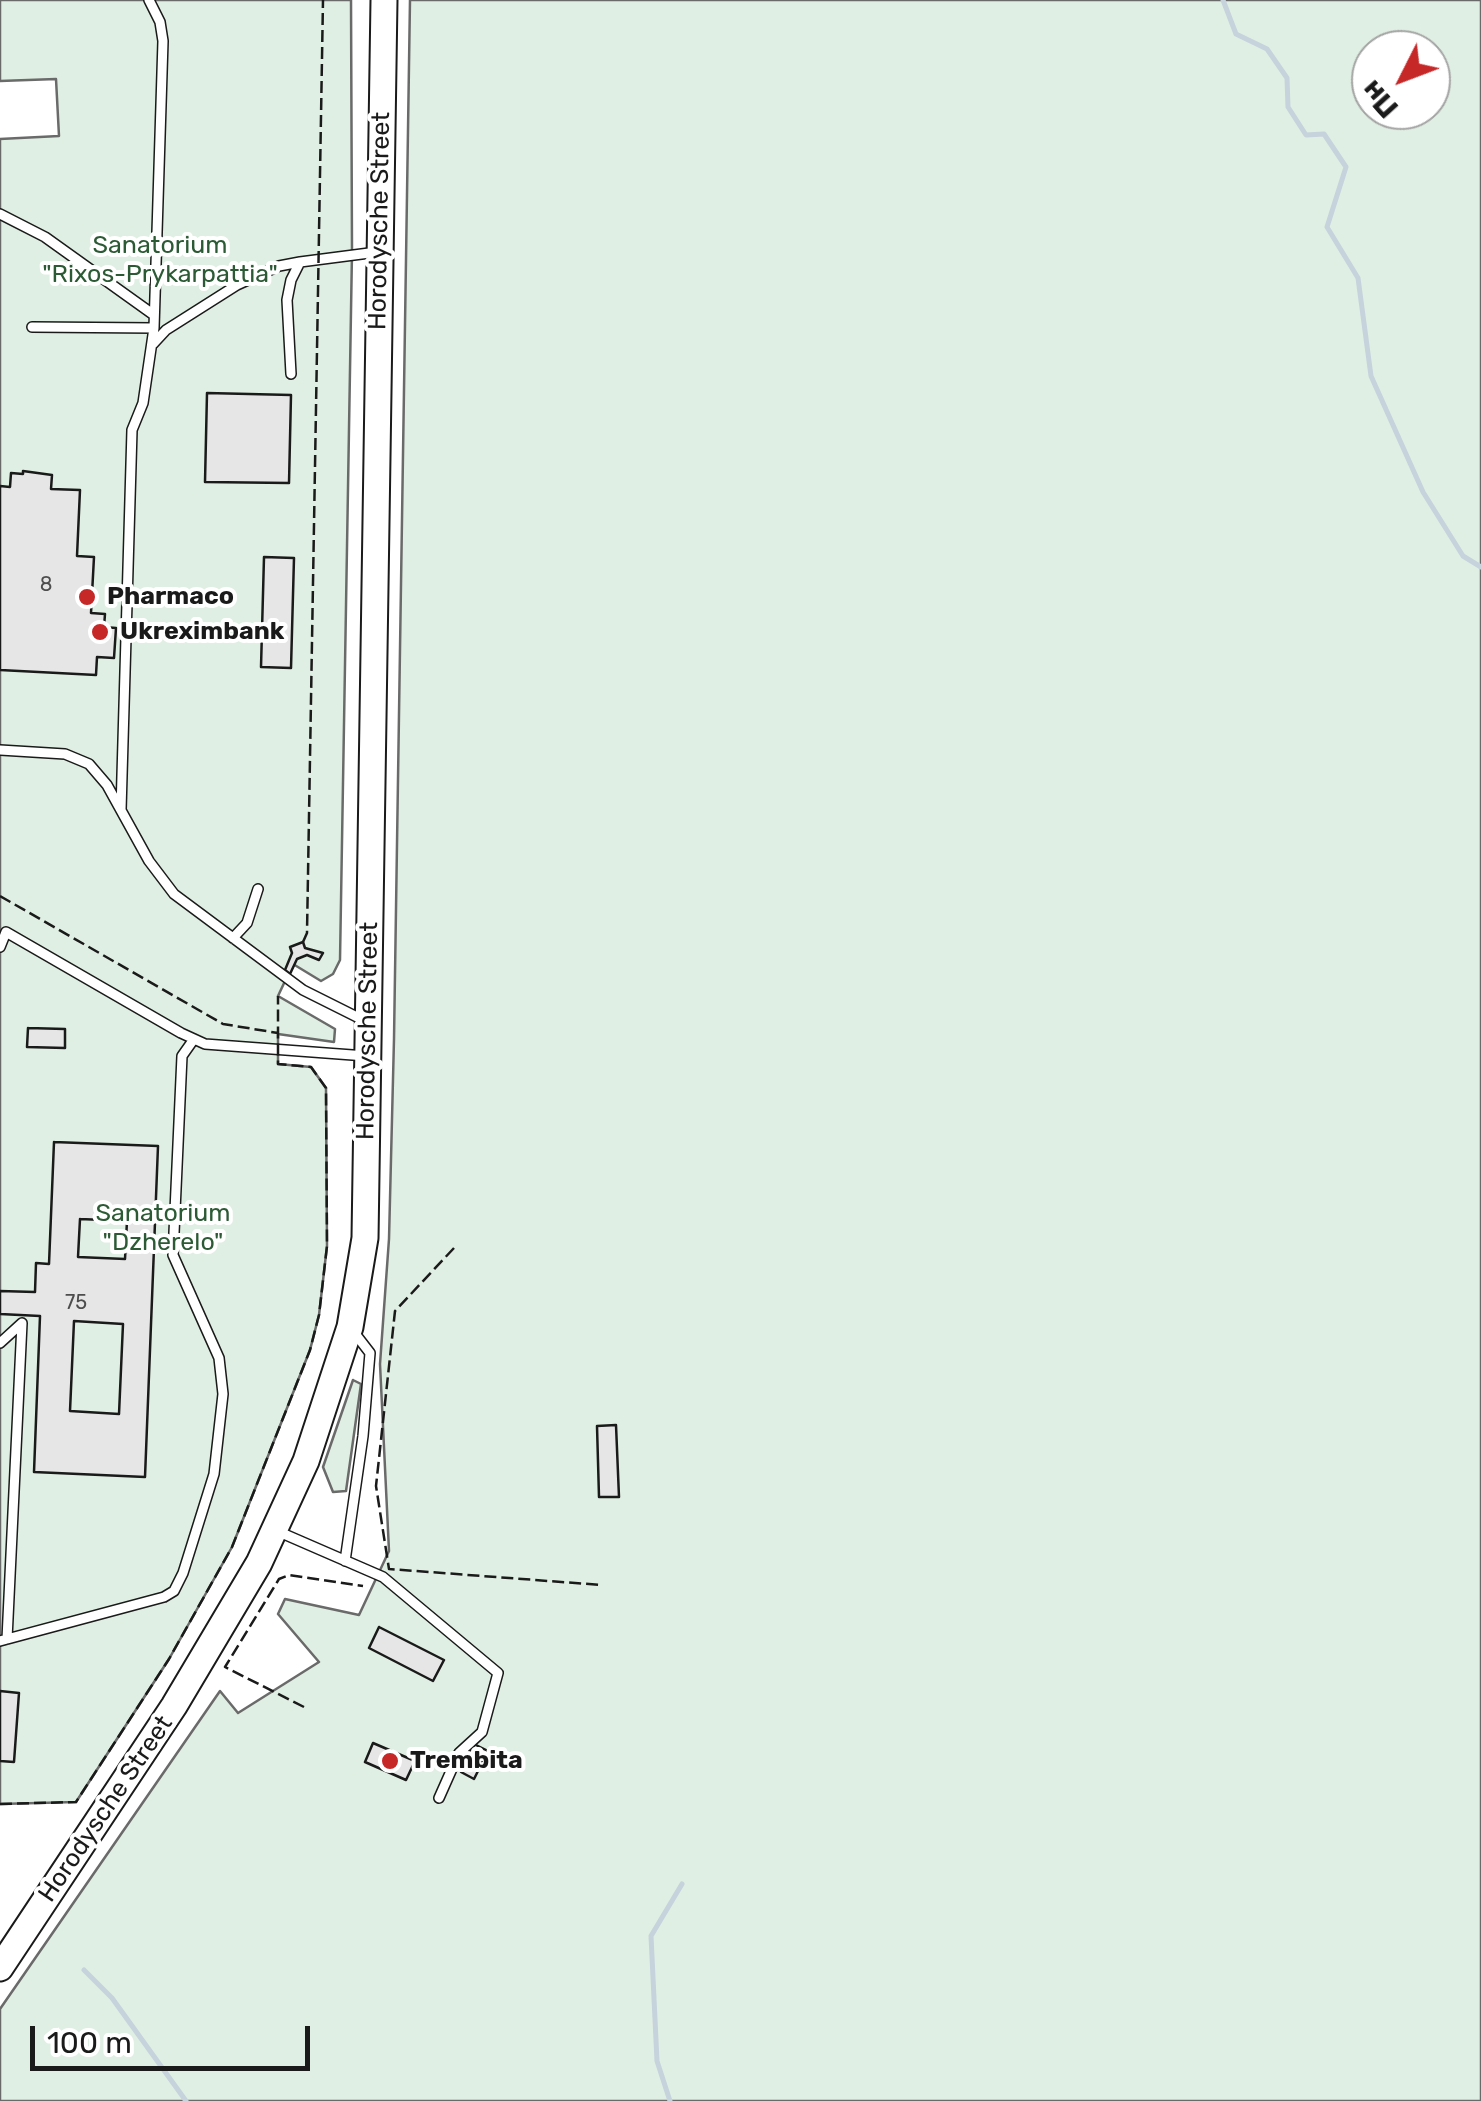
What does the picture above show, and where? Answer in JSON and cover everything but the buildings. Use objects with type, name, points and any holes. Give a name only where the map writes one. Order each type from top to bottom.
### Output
[{"type":"street","name":"Horodysche Street","points":[[0,1968],[222,1628],[275,1530],[312,1443],[350,1327],[365,1238],[384,0]]},
{"type":"lane","points":[[121,810],[132,430],[143,403],[154,328],[163,40],[160,22],[149,0]]},
{"type":"lane","points":[[0,214],[44,236],[154,315]]},
{"type":"lane","points":[[151,346],[166,330],[237,285],[279,266],[380,252]]},
{"type":"lane","points":[[291,374],[287,300],[300,262]]},
{"type":"lane","points":[[32,327],[154,328]]},
{"type":"lane","points":[[0,750],[65,754],[89,764],[107,785],[149,861],[174,894],[303,990],[368,1022]]},
{"type":"lane","points":[[233,938],[247,923],[258,889]]},
{"type":"lane","points":[[0,948],[6,932],[205,1044],[368,1056]]},
{"type":"lane","points":[[0,1343],[22,1324],[4,1640],[174,1591],[214,1474],[224,1394],[223,1370],[172,1255],[182,1056],[194,1039]]},
{"type":"lane","points":[[345,1560],[364,1436],[370,1353],[350,1327]]},
{"type":"lane","points":[[275,1530],[383,1577],[498,1672],[482,1732],[459,1754],[439,1798]]},
{"type":"green space","points":[[0,0],[351,0],[352,252],[340,960],[333,974],[321,981],[293,964],[278,996],[335,1029],[334,1042],[278,1034],[278,1064],[311,1067],[326,1088],[327,1246],[319,1315],[310,1350],[232,1547],[169,1659],[76,1802],[0,1804],[0,139],[59,136],[56,79],[0,81]]},
{"type":"green space","points":[[410,0],[1481,0],[1481,2101],[0,2101],[0,2009],[220,1691],[238,1713],[319,1662],[278,1614],[285,1599],[359,1615],[389,1551],[380,1364],[389,1239]]},
{"type":"green space","points":[[353,1380],[361,1384],[346,1491],[333,1492],[323,1467]]},
{"type":"waterway","points":[[1223,0],[1236,34],[1267,49],[1287,78],[1288,107],[1306,135],[1324,134],[1346,167],[1327,227],[1358,278],[1371,376],[1423,492],[1463,556],[1481,567]]},
{"type":"waterway","points":[[670,2101],[657,2061],[651,1936],[682,1884]]},
{"type":"waterway","points":[[84,1970],[112,1998],[186,2101]]},
{"type":"fence","points":[[303,942],[307,933],[323,0]]},
{"type":"fence","points":[[0,896],[223,1024],[278,1033]]},
{"type":"fence","points":[[0,1804],[76,1802],[169,1659],[232,1547],[310,1350],[319,1315],[327,1246],[326,1088],[311,1067],[278,1064],[278,996]]},
{"type":"fence","points":[[454,1248],[395,1311],[376,1486],[389,1569],[602,1585]]},
{"type":"fence","points":[[304,1707],[225,1667],[279,1579],[289,1575],[363,1586]]},
{"type":"place","name":"Pharmaco","points":[[87,597]]},
{"type":"place","name":"Ukreximbank","points":[[100,632]]},
{"type":"place","name":"Trembita","points":[[390,1761]]},
{"type":"park label","name":"Sanatorium \"Rixos-Prykarpattia\"","points":[[160,260]]},
{"type":"park label","name":"Sanatorium \"Dzherelo\"","points":[[163,1228]]}]
